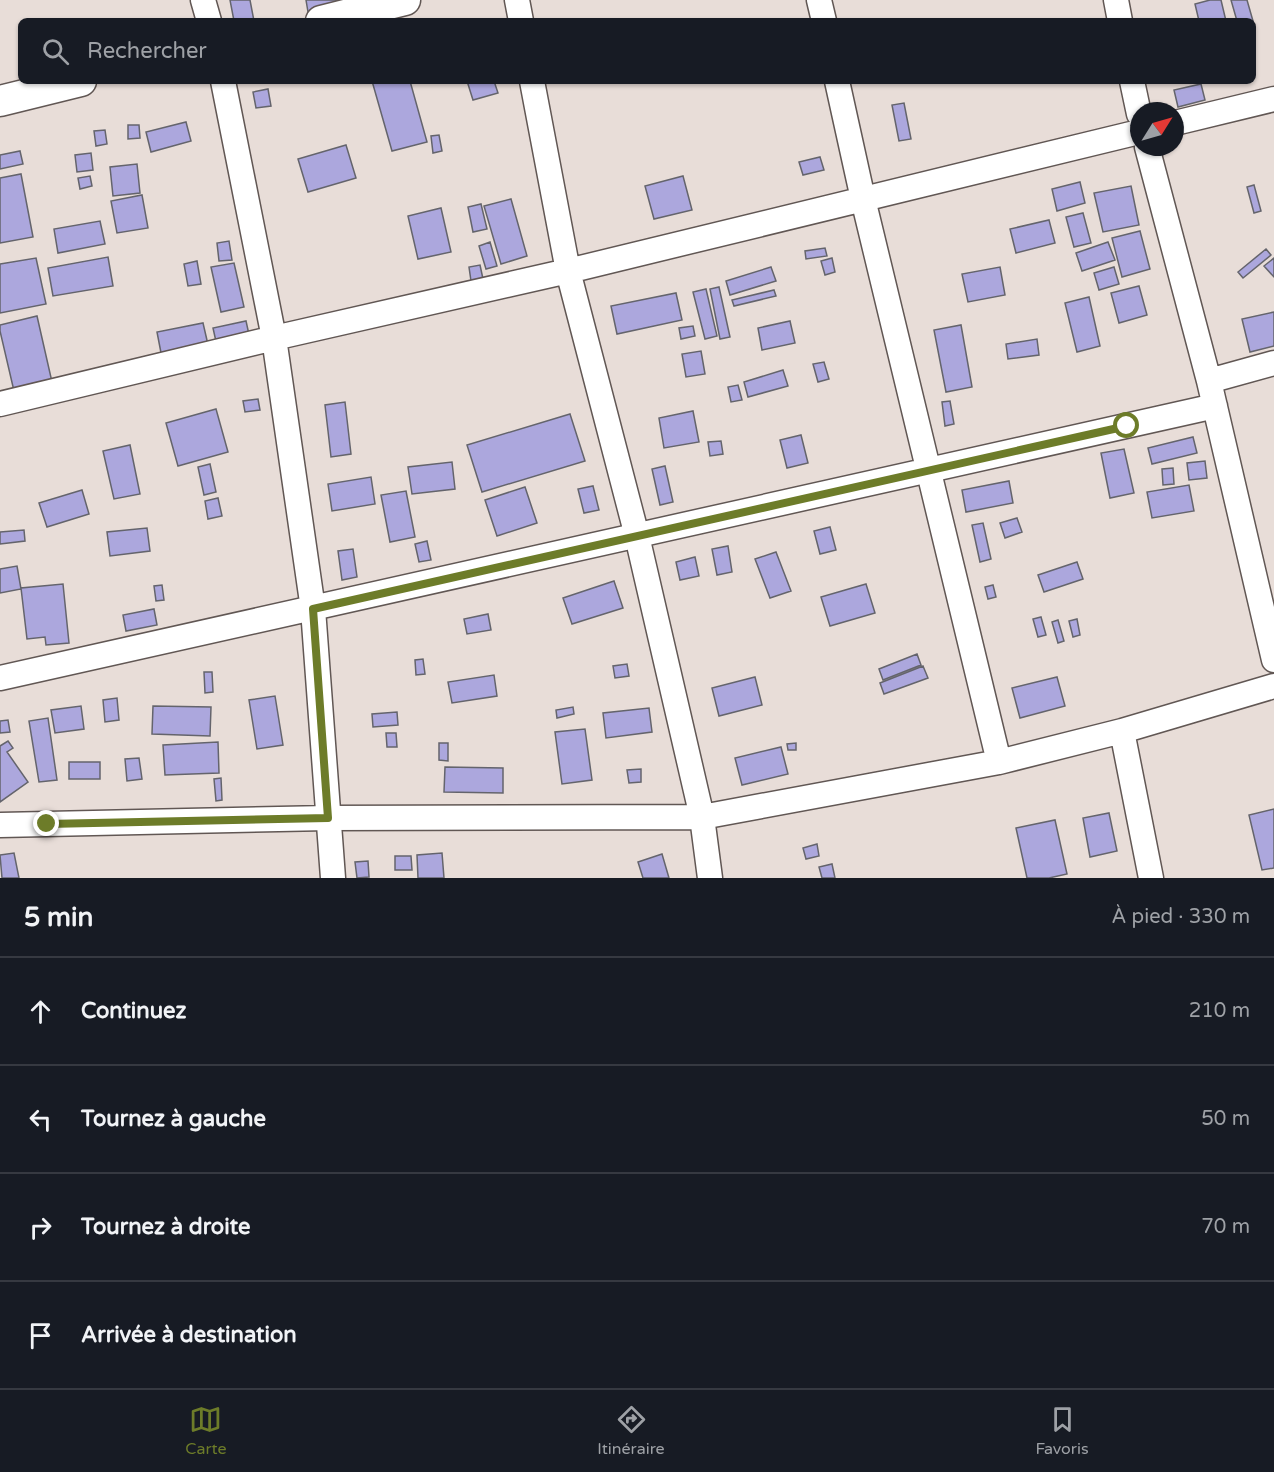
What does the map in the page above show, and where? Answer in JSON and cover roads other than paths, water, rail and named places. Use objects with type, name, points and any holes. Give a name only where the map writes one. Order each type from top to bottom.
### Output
[{"type":"street","points":[[203,0],[208,18]]},
{"type":"street","points":[[333,18],[405,0]]},
{"type":"street","points":[[517,0],[520,18]]},
{"type":"street","points":[[819,0],[823,18]]},
{"type":"street","points":[[1116,0],[1119,18]]},
{"type":"street","points":[[0,101],[69,84]]},
{"type":"street","points":[[224,84],[274,338],[313,609],[333,878]]},
{"type":"street","points":[[533,84],[568,271],[637,536],[702,817],[710,878]]},
{"type":"street","points":[[838,84],[862,199],[999,762]]},
{"type":"street","points":[[1133,84],[1136,102]]},
{"type":"street","points":[[1184,121],[1274,99]]},
{"type":"street","points":[[0,404],[568,271],[1130,134]]},
{"type":"street","points":[[1149,156],[1209,381],[1274,660]]},
{"type":"street","points":[[1209,381],[1274,363]]},
{"type":"street","points":[[0,678],[1215,406]]},
{"type":"street","points":[[0,825],[328,818],[702,817],[999,762],[1122,731],[1274,686]]},
{"type":"street","points":[[1122,731],[1151,878]]}]
